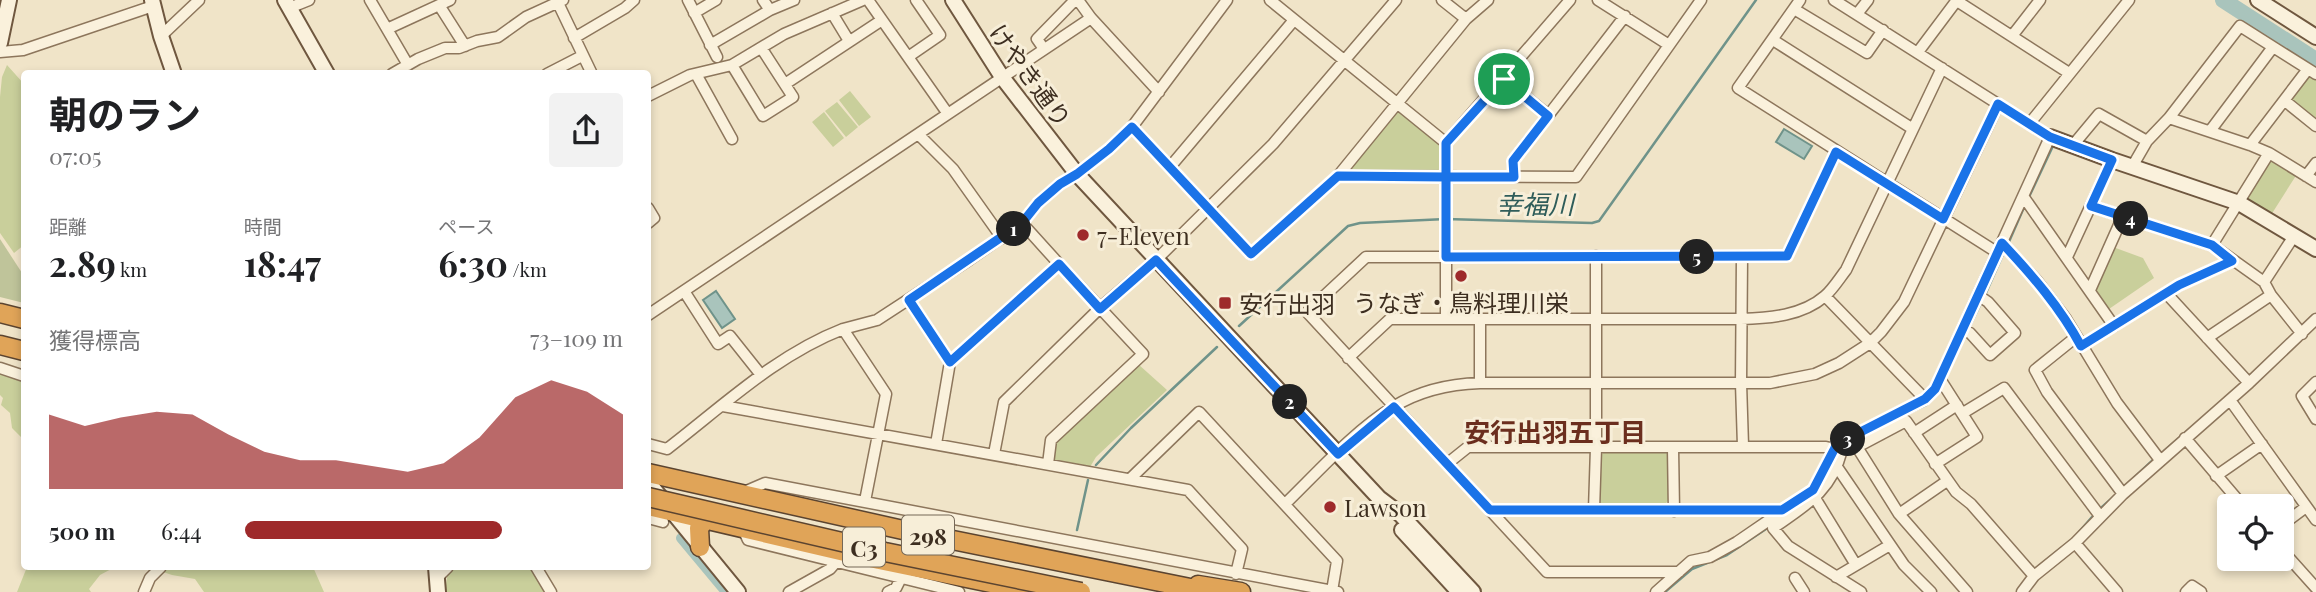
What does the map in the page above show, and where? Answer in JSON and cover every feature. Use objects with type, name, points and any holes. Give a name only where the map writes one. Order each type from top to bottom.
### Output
[{"type":"highway","points":[[0,313],[21,318]]},
{"type":"highway","points":[[0,321],[21,326]]},
{"type":"highway","points":[[0,337],[21,342]]},
{"type":"highway","points":[[0,345],[21,350]]},
{"type":"highway","name":"298","points":[[651,474],[1049,561],[1210,592]]},
{"type":"highway","name":"C3","points":[[651,482],[866,530],[1169,592]]},
{"type":"highway","name":"C3","points":[[651,498],[885,552],[1081,592]]},
{"type":"highway","name":"298","points":[[651,508],[668,517],[705,520],[1035,592]]},
{"type":"highway","points":[[701,547],[699,528],[705,520]]},
{"type":"highway","points":[[1049,561],[1241,592]]},
{"type":"street","points":[[0,43],[9,0]]},
{"type":"street","points":[[160,36],[199,0]]},
{"type":"street","points":[[309,0],[287,4],[325,70]]},
{"type":"street","points":[[370,0],[408,65]]},
{"type":"street","points":[[387,29],[450,0]]},
{"type":"street","points":[[574,38],[634,0]]},
{"type":"street","points":[[688,0],[717,57]]},
{"type":"street","points":[[694,13],[716,0]]},
{"type":"street","points":[[763,0],[770,10]]},
{"type":"street","points":[[710,45],[770,10],[794,0]]},
{"type":"street","points":[[651,95],[696,74],[732,65],[784,34],[866,0],[948,114]]},
{"type":"street","points":[[908,57],[940,35],[916,0]]},
{"type":"street","name":"けやき通り","points":[[953,0],[1002,77],[1077,174],[1379,498]]},
{"type":"street","points":[[1044,49],[1037,39],[1076,0],[1159,92]]},
{"type":"street","points":[[651,445],[667,449],[797,350],[843,329],[877,320],[1022,223],[1038,203],[1109,149],[1132,127],[1227,0]]},
{"type":"street","points":[[1270,0],[1446,143]]},
{"type":"street","points":[[994,454],[1004,402],[1100,309],[1156,260],[1273,144],[1396,0]]},
{"type":"street","points":[[1442,0],[1465,19]]},
{"type":"street","points":[[1132,127],[1251,254],[1338,176],[1465,19],[1488,0]]},
{"type":"street","points":[[1446,318],[1446,143],[1570,0]]},
{"type":"street","points":[[1598,0],[1669,46]]},
{"type":"street","points":[[1338,176],[1576,177],[1701,0]]},
{"type":"street","points":[[1834,0],[2050,137],[2239,203],[2316,249]]},
{"type":"street","points":[[1857,14],[1868,0]]},
{"type":"street","points":[[1918,52],[1957,0],[2069,73]]},
{"type":"street","points":[[2012,36],[2040,0]]},
{"type":"street","points":[[2030,123],[2129,0]]},
{"type":"street","points":[[2258,0],[2316,37]]},
{"type":"street","points":[[399,70],[444,48],[465,46],[498,37],[526,17],[560,2],[590,70]]},
{"type":"street","points":[[0,51],[23,50],[153,3],[160,36],[173,70]]},
{"type":"street","points":[[439,5],[465,46]]},
{"type":"street","points":[[1883,30],[1867,53],[1797,5],[1738,88],[1943,219],[2000,248],[2037,281],[2066,319],[2117,403],[2160,460]]},
{"type":"street","points":[[831,13],[849,41]]},
{"type":"street","points":[[1514,177],[1513,161],[1625,16]]},
{"type":"street","points":[[651,313],[1091,18]]},
{"type":"street","points":[[785,84],[881,20]]},
{"type":"street","points":[[1170,167],[1294,20]]},
{"type":"street","points":[[2132,167],[2147,141],[2169,118],[2240,26],[2312,71],[2250,145]]},
{"type":"street","points":[[1773,40],[1913,129]]},
{"type":"street","points":[[2210,131],[2273,47]]},
{"type":"street","points":[[732,65],[764,116],[793,97],[762,49]]},
{"type":"street","points":[[554,70],[582,55]]},
{"type":"street","points":[[1348,358],[1390,319],[1741,319],[1775,317],[1808,307],[1825,296],[1846,270],[1942,68]]},
{"type":"street","points":[[696,74],[732,139]]},
{"type":"street","points":[[1504,79],[1548,116]]},
{"type":"street","points":[[2285,101],[2316,126]]},
{"type":"street","points":[[1285,504],[1338,454],[1394,407],[1435,389],[1480,383],[1786,382],[1815,374],[1839,363],[1870,343],[1904,302],[1998,104]]},
{"type":"street","points":[[2074,145],[2099,114],[2147,141]]},
{"type":"street","points":[[2169,118],[2269,153],[2316,182]]},
{"type":"street","points":[[919,135],[953,169],[1002,238]]},
{"type":"street","points":[[1931,592],[1904,565],[1834,464],[1834,449],[1837,444],[1925,399],[1935,389],[2050,137]]},
{"type":"street","points":[[1679,572],[1548,572],[1307,312],[1366,257],[1787,256],[1836,152]]},
{"type":"street","points":[[2212,245],[2269,153]]},
{"type":"street","points":[[2067,257],[2112,160]]},
{"type":"street","points":[[2306,176],[2316,163]]},
{"type":"street","points":[[2023,196],[2114,326]]},
{"type":"street","points":[[2091,206],[2212,245],[2258,276],[2302,334]]},
{"type":"street","points":[[2090,290],[2123,216]]},
{"type":"street","points":[[1022,223],[1143,354],[1051,440],[1048,464]]},
{"type":"street","points":[[2264,282],[2294,236]]},
{"type":"street","points":[[1594,510],[1597,448],[1596,256]]},
{"type":"street","points":[[1742,257],[1743,446]]},
{"type":"street","points":[[2123,494],[2047,392],[2035,370],[2078,342],[2114,326],[2166,293],[2232,261]]},
{"type":"street","points":[[936,444],[950,362],[1059,264]]},
{"type":"street","points":[[684,290],[718,344],[730,336],[761,375]]},
{"type":"street","points":[[2166,293],[2249,383]]},
{"type":"street","points":[[1962,330],[1970,333],[1990,355],[2015,333],[1988,302],[1978,295]]},
{"type":"street","points":[[2207,338],[2271,295]]},
{"type":"street","points":[[1825,296],[1925,399]]},
{"type":"street","points":[[909,300],[950,362]]},
{"type":"street","points":[[0,307],[21,312]]},
{"type":"street","points":[[2022,592],[2034,576],[2075,543],[2099,516],[2249,383],[2316,319]]},
{"type":"street","points":[[1480,320],[1480,383]]},
{"type":"street","points":[[843,329],[886,394],[865,501]]},
{"type":"street","points":[[0,353],[21,358]]},
{"type":"street","points":[[0,368],[21,375]]},
{"type":"street","points":[[1935,464],[1977,437],[1940,379]]},
{"type":"street","points":[[2316,382],[2302,396],[2316,419]]},
{"type":"street","points":[[1914,433],[2004,388],[2099,516]]},
{"type":"street","points":[[2230,400],[2316,520]]},
{"type":"street","points":[[723,406],[1188,490],[1242,550],[1236,574]]},
{"type":"street","points":[[740,494],[765,483],[1335,592],[1337,561],[1199,412],[1130,479]]},
{"type":"street","points":[[1857,447],[1906,421],[1956,492],[1971,504],[2034,576]]},
{"type":"street","points":[[2185,438],[2232,494]]},
{"type":"street","points":[[2216,476],[2262,444]]},
{"type":"street","points":[[1861,592],[1788,546],[1773,528],[1820,494],[1842,450],[1850,445],[1857,447],[1899,514],[1967,592]]},
{"type":"street","points":[[1448,463],[1468,447],[1743,446],[1834,449]]},
{"type":"street","points":[[1673,448],[1674,511]]},
{"type":"street","points":[[1656,592],[1691,561],[1710,557],[1737,542],[1813,490],[1834,464]]},
{"type":"street","points":[[1899,514],[1947,481]]},
{"type":"street","points":[[651,486],[668,517],[701,547],[738,592]]},
{"type":"street","points":[[1379,498],[1393,520],[1459,592]]},
{"type":"street","points":[[1379,498],[1400,514],[1473,592]]},
{"type":"street","points":[[1815,498],[1856,565]]},
{"type":"street","points":[[2294,516],[2306,507]]},
{"type":"street","points":[[1490,510],[1782,510]]},
{"type":"street","points":[[651,518],[668,517]]},
{"type":"street","points":[[743,529],[748,540],[959,592]]},
{"type":"street","points":[[2075,543],[2117,592]]},
{"type":"street","points":[[1836,577],[1890,545]]},
{"type":"street","points":[[789,592],[830,569],[836,562]]},
{"type":"street","points":[[2294,563],[2316,588]]},
{"type":"street","points":[[144,592],[150,578],[158,570]]},
{"type":"street","points":[[538,570],[551,592]]},
{"type":"street","points":[[888,592],[896,588],[901,578]]},
{"type":"street","points":[[1795,578],[1804,592]]},
{"type":"street","points":[[2186,592],[2192,586],[2201,592]]},
{"type":"green space","points":[[7,65],[21,81],[21,247],[14,253],[0,233],[2,77]]},
{"type":"green space","points":[[2308,76],[2316,79],[2316,120],[2292,100],[2292,96]]},
{"type":"green space","points":[[850,91],[871,117],[859,126],[839,100]]},
{"type":"green space","points":[[837,102],[858,127],[846,137],[825,111]]},
{"type":"green space","points":[[1400,111],[1438,143],[1442,167],[1436,172],[1352,172],[1348,166],[1393,112]]},
{"type":"green space","points":[[824,112],[844,138],[833,147],[812,122]]},
{"type":"green space","points":[[2274,159],[2297,174],[2271,215],[2247,201],[2247,196]]},
{"type":"green space","points":[[0,239],[21,271],[21,302],[0,297]]},
{"type":"green space","points":[[2113,247],[2143,258],[2154,278],[2109,309],[2094,290]]},
{"type":"green space","points":[[1138,364],[1167,390],[1096,457],[1090,467],[1056,462],[1052,457],[1056,441]]},
{"type":"green space","points":[[0,372],[21,382],[21,437],[12,428],[10,413],[1,405],[3,398],[0,395]]},
{"type":"green space","points":[[1664,451],[1669,455],[1669,500],[1664,505],[1604,506],[1599,501],[1600,457],[1604,452]]},
{"type":"green space","points":[[26,570],[109,570],[100,575],[89,589],[91,592],[17,592]]},
{"type":"green space","points":[[157,570],[314,570],[324,592],[204,592],[195,579]]},
{"type":"green space","points":[[446,570],[535,570],[547,592],[445,592]]},
{"type":"water","points":[[1784,129],[1812,146],[1804,159],[1776,142]]},
{"type":"water","points":[[716,291],[735,319],[722,328],[703,300]]},
{"type":"waterway","name":"幸福川","points":[[1239,326],[1348,226],[1360,223],[1446,219],[1599,221],[1756,0]]},
{"type":"waterway","points":[[2223,0],[2316,60]]},
{"type":"waterway","points":[[313,64],[316,70]]},
{"type":"waterway","points":[[2028,199],[2052,148]]},
{"type":"waterway","points":[[2008,244],[2025,205]]},
{"type":"waterway","points":[[1985,295],[2005,250]]},
{"type":"waterway","points":[[1968,330],[1982,301]]},
{"type":"waterway","points":[[1950,368],[1965,335]]},
{"type":"waterway","name":"幸福川","points":[[1096,465],[1217,347]]},
{"type":"waterway","points":[[1904,415],[1926,405],[1938,392]]},
{"type":"waterway","points":[[2164,451],[2199,421]]},
{"type":"waterway","points":[[2123,488],[2153,460]]},
{"type":"waterway","name":"幸福川","points":[[1077,530],[1088,480]]},
{"type":"waterway","points":[[2102,507],[2118,493]]},
{"type":"waterway","points":[[2079,532],[2092,517]]},
{"type":"waterway","points":[[1665,592],[1692,569],[1727,555],[1769,527]]},
{"type":"waterway","points":[[681,538],[726,592]]},
{"type":"waterway","points":[[2039,566],[2070,541]]},
{"type":"place","name":"7-Eleven","points":[[1083,235]]},
{"type":"place","name":"うなぎ・鳥料理川栄","points":[[1461,276]]},
{"type":"place","name":"安行出羽","points":[[1225,303]]},
{"type":"place","name":"Lawson","points":[[1330,507]]},
{"type":"district","name":"安行出羽五丁目","points":[[1555,431]]},
{"type":"route","points":[[1504,79],[1446,143],[1446,177],[1338,176],[1251,254],[1132,127],[1109,149],[1038,203],[1022,223],[909,300],[950,362],[1059,264],[1100,309],[1156,260],[1338,454],[1394,407],[1490,510],[1782,510],[1813,490],[1837,444],[1925,399],[1935,389],[2002,243],[2037,281],[2066,319],[2081,346],[2179,285],[2232,261],[2212,245],[2091,206],[2112,160],[2050,137],[1998,104],[1943,219],[1836,152],[1787,256],[1446,257],[1446,177],[1514,177],[1513,161],[1548,116],[1504,79]]}]
